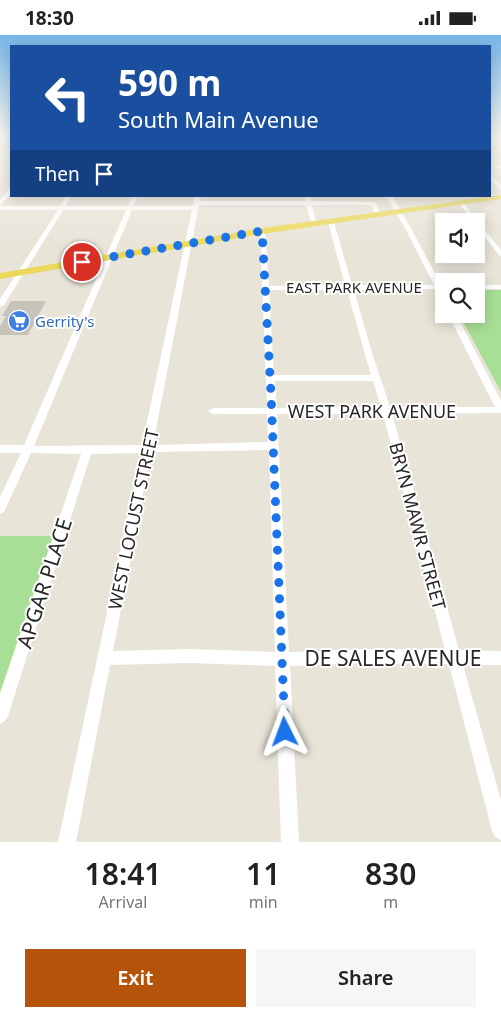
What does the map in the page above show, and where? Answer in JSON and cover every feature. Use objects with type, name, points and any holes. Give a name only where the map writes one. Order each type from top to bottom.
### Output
[{"type":"main road","points":[[0,275],[262,231],[501,197]]},
{"type":"street","points":[[491,177],[501,187]]},
{"type":"street","points":[[0,203],[10,191]]},
{"type":"street","points":[[0,305],[68,197]]},
{"type":"street","points":[[0,509],[111,257],[135,197]]},
{"type":"street","points":[[390,197],[435,276]]},
{"type":"street","points":[[0,208],[130,208],[196,202],[308,199],[373,203],[378,215]]},
{"type":"street","points":[[308,199],[314,224]]},
{"type":"street","name":"WEST LOCUST STREET","points":[[67,842],[137,491],[148,449],[196,202]]},
{"type":"street","points":[[462,203],[501,253]]},
{"type":"street","name":"BRYN MAWR STREET","points":[[331,222],[387,411],[501,831]]},
{"type":"street","points":[[262,231],[272,411],[290,842]]},
{"type":"street","name":"EAST PARK AVENUE","points":[[265,288],[435,287]]},
{"type":"street","points":[[485,287],[501,287]]},
{"type":"street","points":[[457,323],[501,411]]},
{"type":"street","points":[[270,378],[376,378]]},
{"type":"street","name":"WEST PARK AVENUE","points":[[213,411],[501,411]]},
{"type":"street","points":[[0,449],[87,450],[273,446]]},
{"type":"street","name":"APGAR PLACE","points":[[0,715],[87,450]]},
{"type":"street","name":"DE SALES AVENUE","points":[[104,658],[189,656],[282,659],[366,656],[501,658]]},
{"type":"green space","points":[[485,290],[501,290],[501,392],[464,323],[485,323]]},
{"type":"green space","points":[[0,536],[54,536],[0,697]]},
{"type":"building","name":"Gerrity's","points":[[11,301],[46,301],[28,335],[0,335],[0,326],[6,316],[2,316]]},
{"type":"place","name":"Gerrity's","points":[[19,321]]},
{"type":"route","points":[[82,262],[262,231],[271,394],[285,732]]}]
